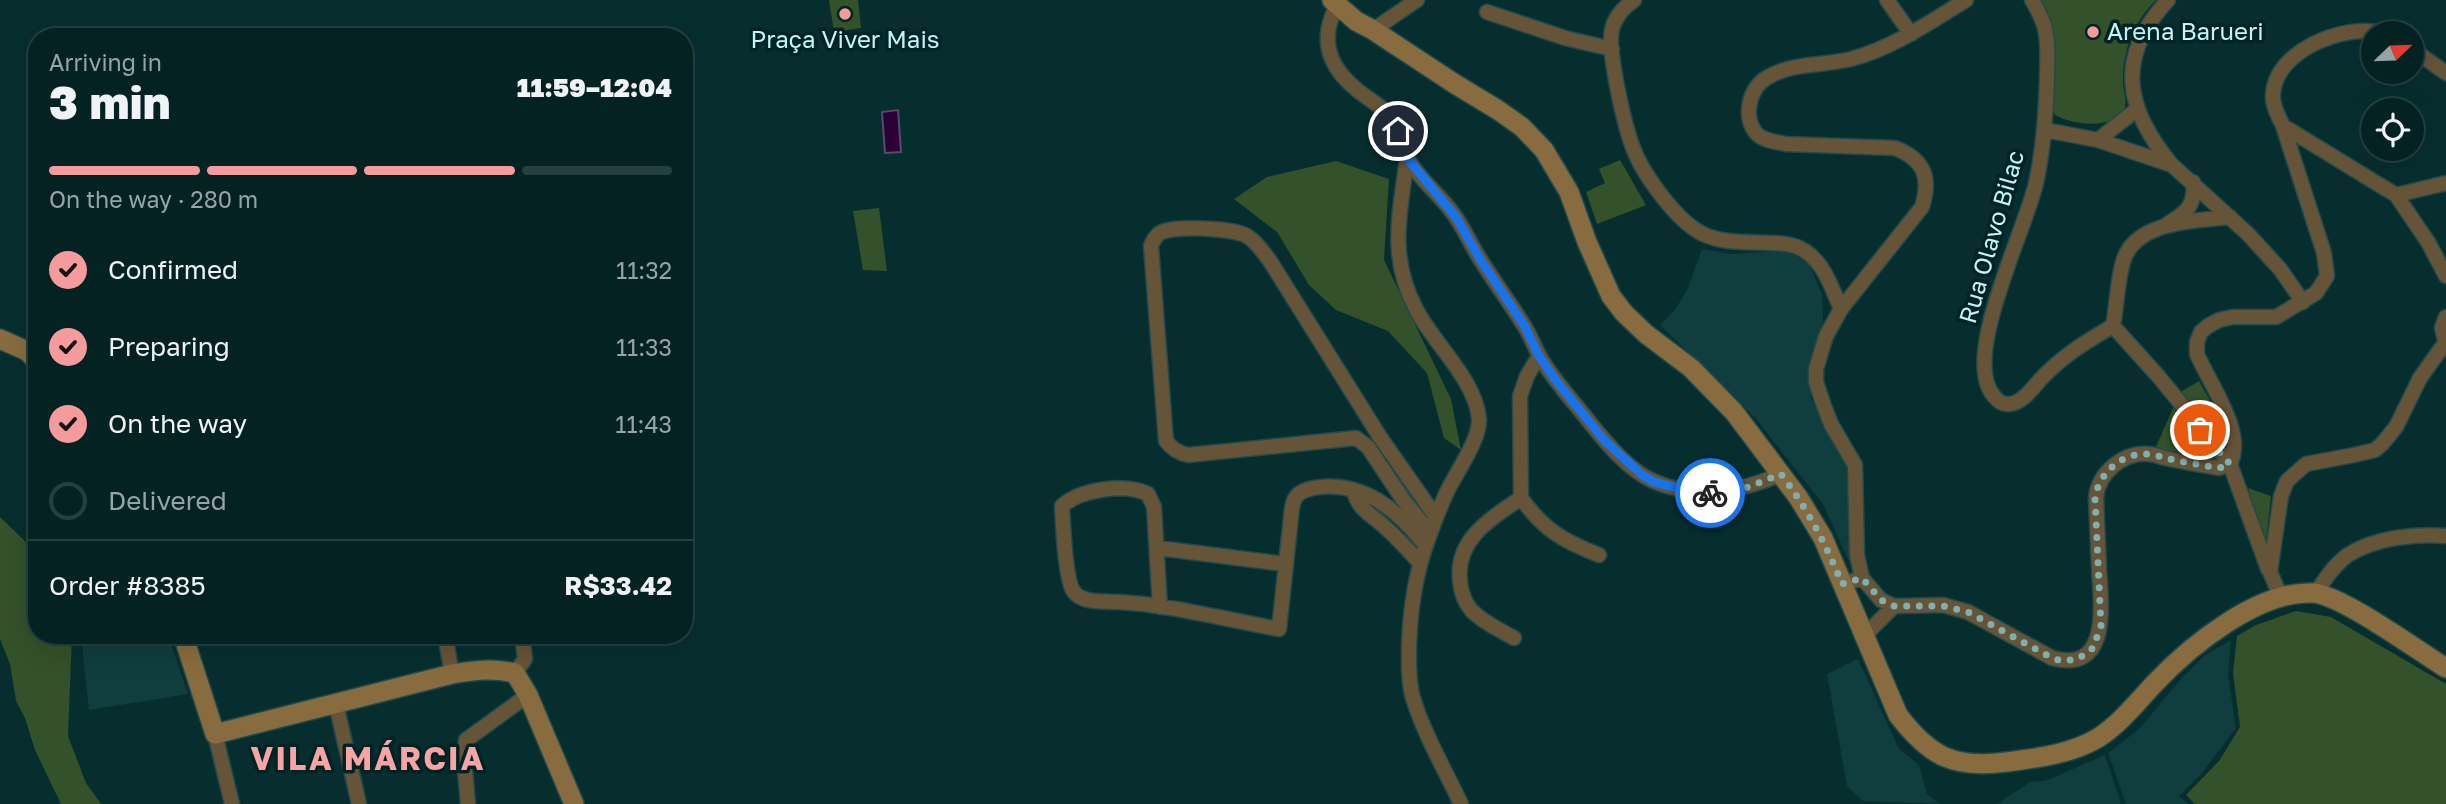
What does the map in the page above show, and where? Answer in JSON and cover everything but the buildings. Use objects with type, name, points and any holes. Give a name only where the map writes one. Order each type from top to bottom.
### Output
[{"type":"main road","points":[[1334,3],[1356,21],[1499,110],[1539,144],[1569,192],[1611,296],[1646,334],[1691,368],[1734,412],[1798,496],[1823,538],[1898,715],[1916,738],[1933,752],[1955,762],[1998,763],[2077,748],[2096,739],[2122,719],[2180,658],[2207,637],[2281,597],[2316,593],[2331,598],[2446,668]]},
{"type":"main road","points":[[0,339],[28,352]]},
{"type":"main road","points":[[186,644],[215,734],[452,674],[479,669],[515,673],[528,695],[574,804]]},
{"type":"street","points":[[1373,30],[1417,0]]},
{"type":"street","points":[[1634,0],[1618,15],[1612,29],[1612,49],[1632,146],[1665,199],[1694,229],[1709,238],[1788,245],[1803,249],[1823,270],[1842,309]]},
{"type":"street","points":[[1887,0],[1911,34]]},
{"type":"street","points":[[1966,0],[1911,34],[1853,58],[1793,67],[1767,78],[1756,86],[1750,98],[1751,122],[1757,134],[1786,144],[1895,148],[1908,153],[1922,169],[1926,180],[1922,207],[1842,309],[1826,335],[1819,356],[1816,382],[1831,424],[1855,465],[1857,555],[1862,578],[1881,600],[1894,606],[1943,606],[1968,612],[2062,661],[2078,659],[2093,648],[2101,626],[2095,498],[2097,487],[2108,470],[2123,459],[2149,454],[2219,468],[2230,464],[2234,456],[2235,441],[2231,426],[2197,354],[2197,342],[2201,332],[2220,320],[2232,317],[2276,317],[2316,293],[2327,276],[2325,253],[2275,108],[2274,86],[2278,76],[2297,55],[2312,45],[2335,35],[2361,31]]},
{"type":"street","name":"Rua Olavo Bilac","points":[[2032,0],[2046,32],[2045,130],[2036,185],[1993,312],[1985,344],[1983,367],[1986,384],[1999,401],[2007,404],[2016,402],[2025,397],[2061,359],[2113,326]]},
{"type":"street","points":[[2168,0],[2155,13],[2135,54],[2132,75],[2136,110],[2144,127],[2172,165],[2193,182],[2280,269],[2303,302]]},
{"type":"street","points":[[1334,3],[1327,30],[1331,56],[1344,77],[1393,121],[1407,158],[1456,217],[1524,325],[1539,356],[1605,441],[1641,474],[1654,482],[1681,489],[1714,493],[1743,489],[1781,474]]},
{"type":"street","points":[[1487,12],[1565,38],[1612,49]]},
{"type":"street","points":[[2424,57],[2446,73]]},
{"type":"street","points":[[2098,140],[2136,110]]},
{"type":"street","points":[[2283,126],[2396,195],[2446,276]]},
{"type":"street","points":[[2126,148],[2144,127]]},
{"type":"street","points":[[2045,130],[2098,140],[2172,165]]},
{"type":"street","points":[[1407,158],[1397,227],[1399,262],[1403,278],[1417,312],[1467,384],[1479,417],[1479,426],[1471,446],[1436,517],[1419,562],[1410,606],[1409,662],[1412,696],[1461,804]]},
{"type":"street","points":[[2162,228],[2189,207],[2194,195],[2193,182]]},
{"type":"street","points":[[2396,195],[2446,183]]},
{"type":"street","points":[[2230,218],[2150,230],[2139,237],[2126,253],[2113,326],[2159,377],[2230,464],[2281,597]]},
{"type":"street","points":[[1428,539],[1361,440],[1350,438],[1188,455],[1178,453],[1171,447],[1166,441],[1151,246],[1154,238],[1169,229],[1229,229],[1250,237],[1270,261],[1380,437],[1436,517]]},
{"type":"street","points":[[2270,572],[2281,496],[2287,481],[2306,464],[2375,450],[2382,444],[2396,427],[2420,378],[2445,343],[2442,328],[2446,317]]},
{"type":"street","points":[[1539,356],[1527,376],[1520,396],[1521,498],[1536,520],[1551,532],[1600,555]]},
{"type":"street","points":[[1368,447],[1380,437]]},
{"type":"street","points":[[1395,488],[1408,478]]},
{"type":"street","points":[[1160,607],[1154,507],[1148,494],[1110,489],[1076,497],[1062,506],[1068,572],[1074,593],[1091,600],[1160,607],[1279,629],[1284,564],[1296,496],[1306,490],[1330,485],[1375,496],[1428,539]]},
{"type":"street","points":[[1354,492],[1364,511],[1385,527],[1419,562]]},
{"type":"street","points":[[1514,638],[1470,609],[1462,596],[1459,567],[1467,543],[1499,513],[1521,498]]},
{"type":"street","points":[[1385,527],[1392,509]]},
{"type":"street","points":[[2316,593],[2330,572],[2350,554],[2387,541],[2439,536],[2446,522]]},
{"type":"street","points":[[1158,548],[1284,564]]},
{"type":"street","points":[[1842,584],[1862,578]]},
{"type":"street","points":[[1863,636],[1894,606]]},
{"type":"street","points":[[447,644],[452,674]]},
{"type":"street","points":[[515,673],[525,659],[523,644]]},
{"type":"street","points":[[468,804],[464,759],[466,740],[528,695]]},
{"type":"street","points":[[336,704],[359,804]]},
{"type":"street","points":[[215,734],[232,804]]},
{"type":"shaded area","points":[[898,110],[901,152],[885,153],[882,112]]},
{"type":"shaded area","points":[[1702,249],[1731,254],[1778,251],[1792,253],[1809,265],[1822,294],[1823,321],[1809,372],[1811,398],[1845,457],[1851,474],[1851,566],[1823,504],[1756,419],[1660,325],[1675,310],[1688,288]]},
{"type":"shaded area","points":[[2231,640],[2228,674],[2236,728],[2202,773],[2179,796],[2189,804],[2126,804],[2108,753],[2139,729],[2204,656]]},
{"type":"shaded area","points":[[82,644],[171,644],[188,694],[89,710]]},
{"type":"shaded area","points":[[1858,659],[1899,749],[1919,765],[1927,794],[1940,804],[1863,801],[1847,786],[1827,674]]},
{"type":"shaded area","points":[[2105,755],[2121,804],[1997,804],[2030,782],[2045,781]]},
{"type":"green space","name":"Praça Viver Mais","points":[[829,0],[858,0],[861,28],[834,32]]},
{"type":"green space","points":[[2038,0],[2156,0],[2141,18],[2127,48],[2123,82],[2126,103],[2119,116],[2103,123],[2092,124],[2055,115],[2054,54]]},
{"type":"green space","points":[[1620,160],[1646,205],[1597,224],[1586,192],[1605,183],[1599,169]]},
{"type":"green space","points":[[1336,161],[1389,179],[1384,260],[1451,399],[1461,450],[1444,438],[1427,373],[1388,331],[1336,310],[1309,285],[1277,232],[1234,199],[1267,177]]},
{"type":"green space","points":[[879,208],[887,271],[863,270],[853,211]]},
{"type":"green space","points":[[2199,381],[2225,427],[2228,447],[2225,451],[2177,394]]},
{"type":"green space","points":[[2174,406],[2216,454],[2217,461],[2155,449]]},
{"type":"green space","points":[[2248,488],[2271,496],[2264,542]]},
{"type":"green space","points":[[0,517],[28,545],[28,644],[72,644],[68,736],[86,783],[101,804],[61,804],[35,750],[25,718],[16,701],[10,664],[0,639]]},
{"type":"green space","points":[[2296,611],[2331,617],[2446,684],[2446,804],[2195,804],[2186,795],[2219,761],[2240,727],[2233,673],[2237,636],[2256,625]]},
{"type":"way so far","points":[[1710,493],[1743,489],[1781,474],[1798,496],[1823,538],[1842,584],[1862,578],[1881,600],[1894,606],[1943,606],[1968,612],[2052,658],[2070,661],[2078,659],[2093,648],[2101,626],[2095,498],[2102,478],[2115,464],[2136,455],[2149,454],[2219,468],[2230,464],[2200,430]]},
{"type":"place","name":"Praça Viver Mais","points":[[845,14]]},
{"type":"place","name":"Arena Barueri","points":[[2093,32]]},
{"type":"district","name":"VILA MÁRCIA","points":[[368,759]]},
{"type":"route","points":[[1398,131],[1407,158],[1456,217],[1524,325],[1539,356],[1605,441],[1641,474],[1654,482],[1710,493]]}]
